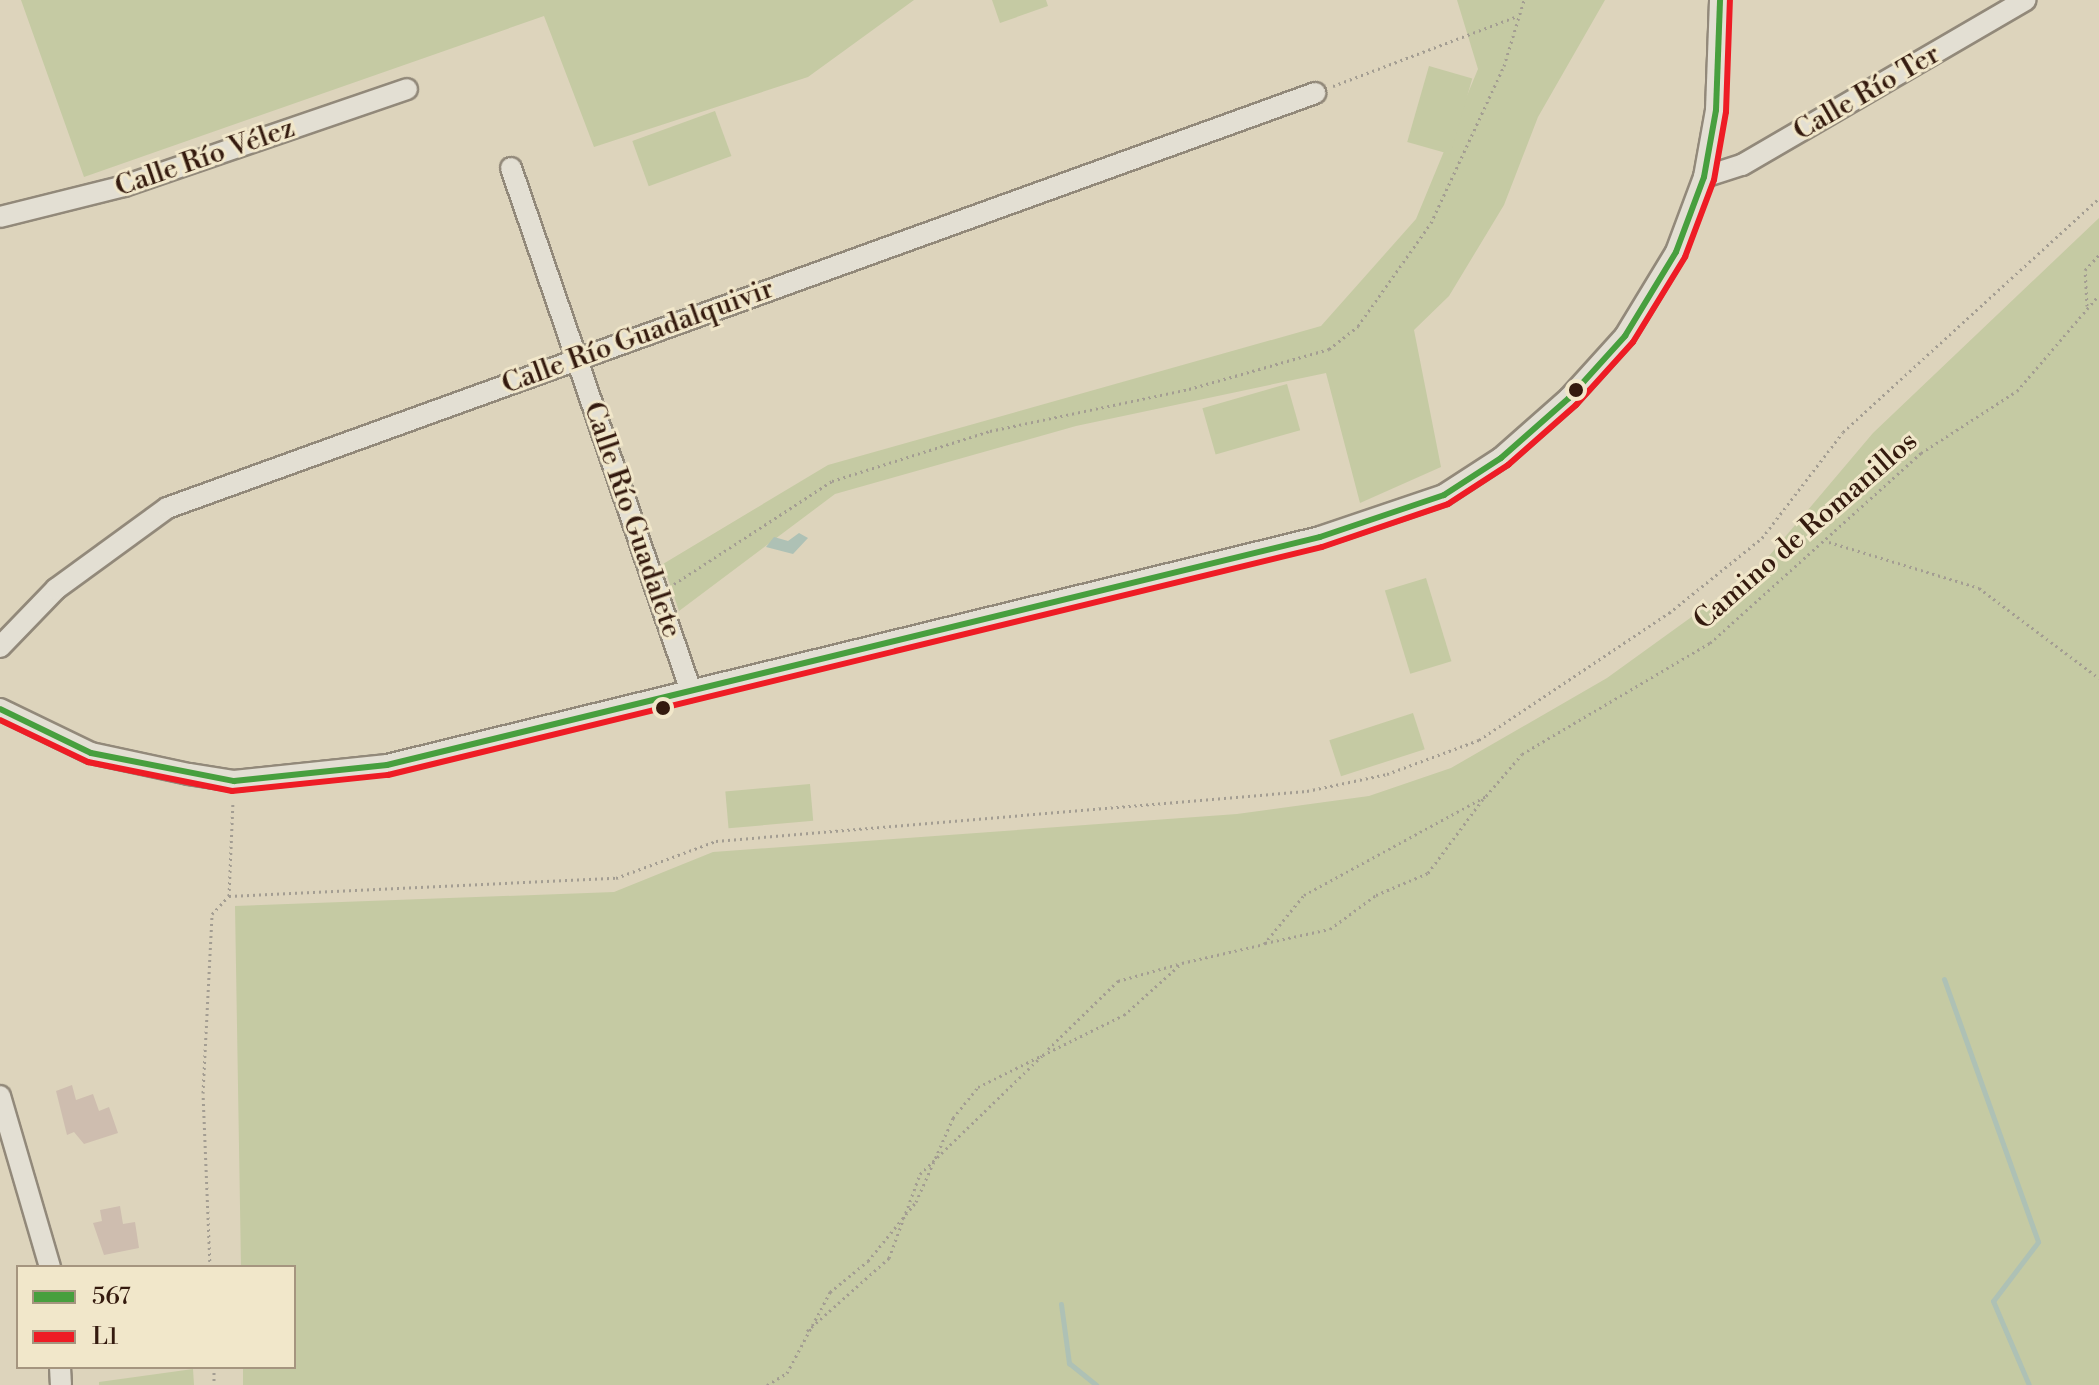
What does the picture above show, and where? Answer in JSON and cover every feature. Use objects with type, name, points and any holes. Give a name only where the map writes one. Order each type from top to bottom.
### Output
[{"type":"street","points":[[0,709],[91,753],[234,781],[387,765],[1320,537],[1444,495],[1501,458],[1625,336],[1676,252],[1704,177],[1720,71],[1720,0]]},
{"type":"street","name":"Calle Río Ter","points":[[1704,177],[1742,165],[2026,0]]},
{"type":"street","name":"Calle Río Vélez","points":[[0,217],[124,186],[407,89]]},
{"type":"street","name":"Calle Río Guadalquivir","points":[[0,647],[56,589],[167,508],[1315,93]]},
{"type":"street","name":"Calle Río Guadalete","points":[[511,168],[691,691]]},
{"type":"street","points":[[0,1096],[49,1265]]},
{"type":"path","points":[[659,597],[703,560],[832,481],[990,431],[1203,385],[1329,349],[1358,326],[1431,223],[1504,66],[1524,0]]},
{"type":"path","points":[[1315,93],[1518,15]]},
{"type":"path","points":[[229,896],[616,878],[716,841],[1307,791],[1387,774],[1479,740],[1669,613],[1762,538],[1843,432],[2099,198]]},
{"type":"path","points":[[2087,306],[2085,270],[2099,255]]},
{"type":"path","name":"Camino de Romanillos","points":[[1264,944],[1304,895],[1486,796],[1522,754],[1710,643],[1829,542],[1921,453],[2017,391],[2099,295]]},
{"type":"path","points":[[1829,542],[1979,588],[2099,678]]},
{"type":"path","points":[[210,1265],[203,1093],[212,914],[229,896],[234,781]]},
{"type":"path","points":[[767,1385],[787,1373],[805,1333],[830,1292],[868,1261],[905,1215],[907,1195],[932,1165],[1118,981],[1330,929],[1376,895],[1428,873],[1486,796]]},
{"type":"path","points":[[805,1333],[889,1258],[905,1215],[953,1118],[978,1087],[1124,1015],[1182,963]]},
{"type":"green space","points":[[21,0],[914,0],[808,77],[594,147],[544,16],[84,177]]},
{"type":"green space","points":[[992,0],[1046,0],[1048,6],[1000,23]]},
{"type":"green space","points":[[1457,0],[1605,0],[1538,117],[1504,205],[1449,296],[1414,330],[1441,467],[1360,503],[1326,373],[1076,426],[835,494],[679,611],[663,564],[828,465],[1321,326],[1416,219],[1478,69]]},
{"type":"green space","points":[[1429,66],[1472,78],[1450,154],[1407,142]]},
{"type":"green space","points":[[715,111],[731,156],[649,186],[632,141]]},
{"type":"green space","points":[[2099,218],[2099,1385],[243,1385],[243,1369],[296,1369],[296,1265],[241,1265],[235,906],[614,892],[713,852],[1237,814],[1369,796],[1451,768],[1607,678],[1758,569],[1873,433]]},
{"type":"green space","points":[[1287,384],[1300,430],[1216,454],[1202,408]]},
{"type":"green space","points":[[1426,578],[1451,661],[1410,674],[1385,591]]},
{"type":"green space","points":[[1413,713],[1425,749],[1341,776],[1329,740]]},
{"type":"green space","points":[[810,784],[813,821],[729,828],[725,791]]},
{"type":"green space","points":[[193,1369],[194,1385],[99,1385],[99,1382]]},
{"type":"shaded area","points":[[799,533],[808,538],[793,554],[766,547],[774,537],[788,541]]},
{"type":"building","points":[[72,1085],[76,1100],[93,1094],[99,1111],[109,1107],[118,1133],[84,1144],[74,1132],[67,1135],[56,1091]]},
{"type":"building","points":[[120,1206],[123,1224],[135,1222],[139,1248],[104,1255],[93,1223],[102,1221],[100,1210]]},
{"type":"waterway","points":[[1944,979],[2038,1242],[1993,1301],[2029,1385]]},
{"type":"waterway","points":[[1061,1304],[1069,1363],[1096,1385]]},
{"type":"transit line","name":"567","points":[[0,709],[91,753],[234,781],[387,765],[1320,537],[1444,495],[1501,458],[1569,398],[1625,336],[1676,252],[1704,177],[1716,110],[1720,0]]},
{"type":"transit line","name":"L1","points":[[0,720],[88,762],[232,791],[388,775],[1322,547],[1448,504],[1508,465],[1576,405],[1633,342],[1685,257],[1714,180],[1726,112],[1730,0]]}]
